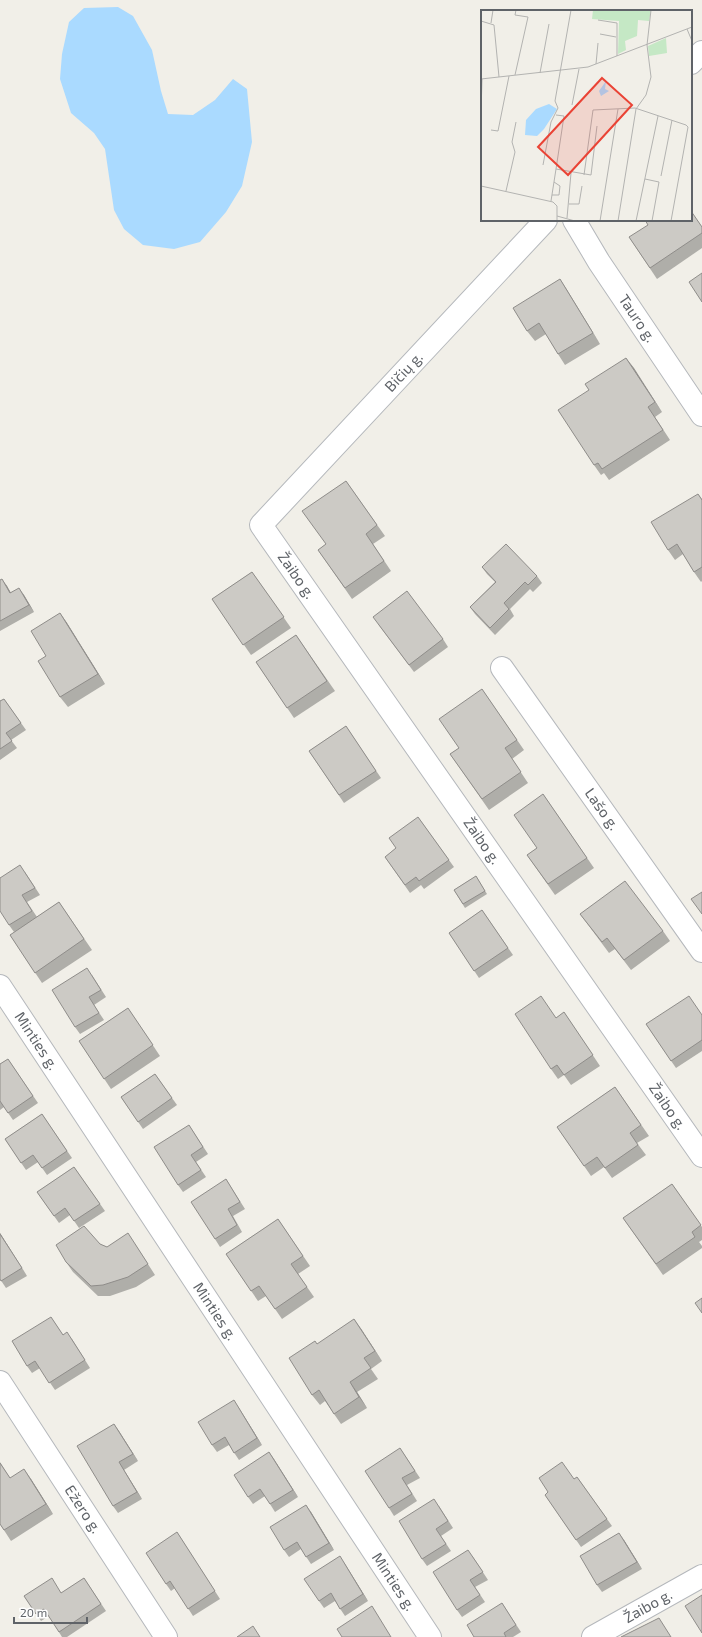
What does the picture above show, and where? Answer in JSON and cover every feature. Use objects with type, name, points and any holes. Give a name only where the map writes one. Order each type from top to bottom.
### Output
[{"type":"street","points":[[692,62],[702,52]]},
{"type":"street","name":"Bičių g.","points":[[261,525],[545,221]]},
{"type":"street","name":"Tauro g.","points":[[575,221],[599,262],[702,415]]},
{"type":"street","name":"Žaibo g.","points":[[261,525],[702,1156]]},
{"type":"street","name":"Lašo g.","points":[[502,668],[702,951]]},
{"type":"street","name":"Minties g.","points":[[0,986],[430,1637]]},
{"type":"street","name":"Ežero g.","points":[[0,1382],[166,1637]]},
{"type":"street","name":"Žaibo g.","points":[[593,1637],[702,1576]]},
{"type":"water","points":[[118,7],[133,16],[152,50],[161,91],[168,114],[193,115],[215,100],[233,79],[247,89],[252,142],[242,186],[226,212],[200,242],[174,249],[143,245],[124,229],[114,210],[105,149],[94,133],[71,113],[60,79],[62,54],[69,22],[84,8]]},
{"type":"building","points":[[692,212],[702,227],[702,233],[650,268],[629,237],[648,225],[646,221],[692,221]]},
{"type":"building","points":[[702,273],[702,302],[689,282]]},
{"type":"building","points":[[560,279],[593,333],[558,354],[539,323],[527,331],[513,308]]},
{"type":"building","points":[[626,358],[655,402],[648,407],[663,430],[602,469],[598,463],[594,465],[558,410],[589,390],[585,384]]},
{"type":"building","points":[[346,481],[377,525],[366,534],[384,561],[345,588],[318,550],[326,544],[302,511]]},
{"type":"building","points":[[698,494],[702,500],[702,567],[694,572],[677,544],[668,550],[651,522]]},
{"type":"building","points":[[506,544],[537,576],[528,585],[525,582],[504,603],[509,609],[490,628],[470,607],[496,582],[482,567]]},
{"type":"building","points":[[252,572],[284,617],[243,645],[212,599]]},
{"type":"building","points":[[2,579],[10,593],[19,588],[29,605],[0,621],[0,580]]},
{"type":"building","points":[[407,591],[443,639],[409,665],[373,617]]},
{"type":"building","points":[[60,613],[98,674],[60,697],[38,661],[46,656],[31,631]]},
{"type":"building","points":[[296,635],[327,681],[287,708],[256,662]]},
{"type":"building","points":[[482,689],[517,740],[505,748],[521,772],[482,799],[450,754],[459,748],[439,719]]},
{"type":"building","points":[[4,699],[21,723],[6,733],[12,741],[0,749],[0,701]]},
{"type":"building","points":[[346,726],[376,771],[339,795],[309,751]]},
{"type":"building","points":[[543,794],[587,858],[548,884],[527,855],[537,848],[514,815]]},
{"type":"building","points":[[418,817],[449,860],[419,881],[416,877],[405,885],[385,857],[396,848],[389,838]]},
{"type":"building","points":[[20,865],[35,888],[22,895],[32,911],[9,925],[0,911],[0,878]]},
{"type":"building","points":[[476,876],[485,891],[463,904],[454,890]]},
{"type":"building","points":[[625,881],[663,931],[624,960],[607,938],[602,942],[580,914]]},
{"type":"building","points":[[702,892],[702,914],[691,899]]},
{"type":"building","points":[[59,902],[84,939],[35,973],[10,935]]},
{"type":"building","points":[[482,910],[508,948],[474,971],[449,933]]},
{"type":"building","points":[[87,968],[101,990],[89,997],[99,1013],[75,1027],[52,990]]},
{"type":"building","points":[[541,996],[556,1018],[564,1012],[593,1055],[564,1075],[557,1065],[551,1069],[515,1014]]},
{"type":"building","points":[[689,996],[702,1015],[702,1040],[671,1061],[646,1024]]},
{"type":"building","points":[[128,1008],[153,1045],[104,1079],[79,1041]]},
{"type":"building","points":[[8,1059],[33,1096],[8,1113],[0,1101],[0,1064]]},
{"type":"building","points":[[155,1074],[172,1098],[138,1122],[121,1097]]},
{"type":"building","points":[[615,1087],[641,1125],[630,1133],[638,1145],[605,1168],[597,1157],[584,1166],[557,1127]]},
{"type":"building","points":[[42,1114],[67,1151],[42,1168],[33,1155],[21,1163],[5,1139]]},
{"type":"building","points":[[189,1125],[203,1147],[191,1155],[201,1170],[178,1185],[154,1147]]},
{"type":"building","points":[[74,1167],[100,1204],[74,1221],[65,1208],[54,1216],[37,1192]]},
{"type":"building","points":[[226,1179],[240,1202],[228,1209],[237,1225],[215,1239],[191,1202]]},
{"type":"building","points":[[672,1184],[701,1225],[692,1232],[695,1237],[656,1264],[623,1218]]},
{"type":"building","points":[[278,1219],[303,1256],[291,1264],[307,1287],[275,1309],[259,1286],[251,1291],[226,1254]]},
{"type":"building","points":[[84,1226],[100,1244],[107,1247],[128,1233],[148,1264],[128,1277],[103,1285],[91,1286],[66,1262],[56,1245]]},
{"type":"building","points":[[0,1234],[22,1268],[1,1281],[0,1279]]},
{"type":"building","points":[[702,1298],[702,1313],[695,1303]]},
{"type":"building","points":[[51,1317],[63,1335],[67,1332],[85,1360],[49,1383],[35,1361],[27,1366],[12,1341]]},
{"type":"building","points":[[354,1319],[375,1351],[364,1358],[371,1368],[350,1382],[359,1397],[334,1414],[319,1390],[312,1395],[289,1358],[315,1341],[317,1344]]},
{"type":"building","points":[[234,1400],[257,1438],[234,1453],[225,1437],[212,1445],[198,1422]]},
{"type":"building","points":[[114,1424],[133,1454],[119,1462],[137,1492],[113,1506],[77,1446]]},
{"type":"building","points":[[400,1448],[415,1471],[402,1478],[412,1494],[389,1508],[365,1471]]},
{"type":"building","points":[[269,1452],[293,1490],[270,1504],[260,1489],[248,1497],[234,1475]]},
{"type":"building","points":[[562,1462],[574,1479],[577,1477],[607,1519],[576,1540],[545,1495],[548,1492],[539,1478]]},
{"type":"building","points":[[0,1463],[10,1478],[24,1469],[46,1504],[4,1530],[0,1524]]},
{"type":"building","points":[[434,1499],[448,1521],[436,1529],[446,1544],[422,1559],[399,1521]]},
{"type":"building","points":[[306,1505],[329,1543],[306,1557],[297,1542],[284,1550],[270,1527]]},
{"type":"building","points":[[177,1532],[215,1591],[188,1609],[170,1581],[166,1584],[146,1553]]},
{"type":"building","points":[[619,1533],[637,1562],[597,1585],[580,1556]]},
{"type":"building","points":[[468,1550],[483,1572],[470,1580],[480,1595],[457,1610],[433,1572]]},
{"type":"building","points":[[340,1556],[363,1594],[340,1609],[331,1593],[319,1601],[304,1579]]},
{"type":"building","points":[[52,1578],[61,1593],[84,1578],[101,1604],[59,1632],[44,1609],[36,1614],[24,1596]]},
{"type":"building","points":[[702,1595],[702,1633],[685,1606]]},
{"type":"building","points":[[502,1603],[516,1625],[504,1633],[506,1637],[474,1637],[467,1625]]},
{"type":"building","points":[[372,1606],[391,1637],[342,1637],[337,1629]]},
{"type":"building","points":[[659,1618],[671,1637],[621,1637]]},
{"type":"building","points":[[253,1626],[260,1637],[237,1637]]}]
